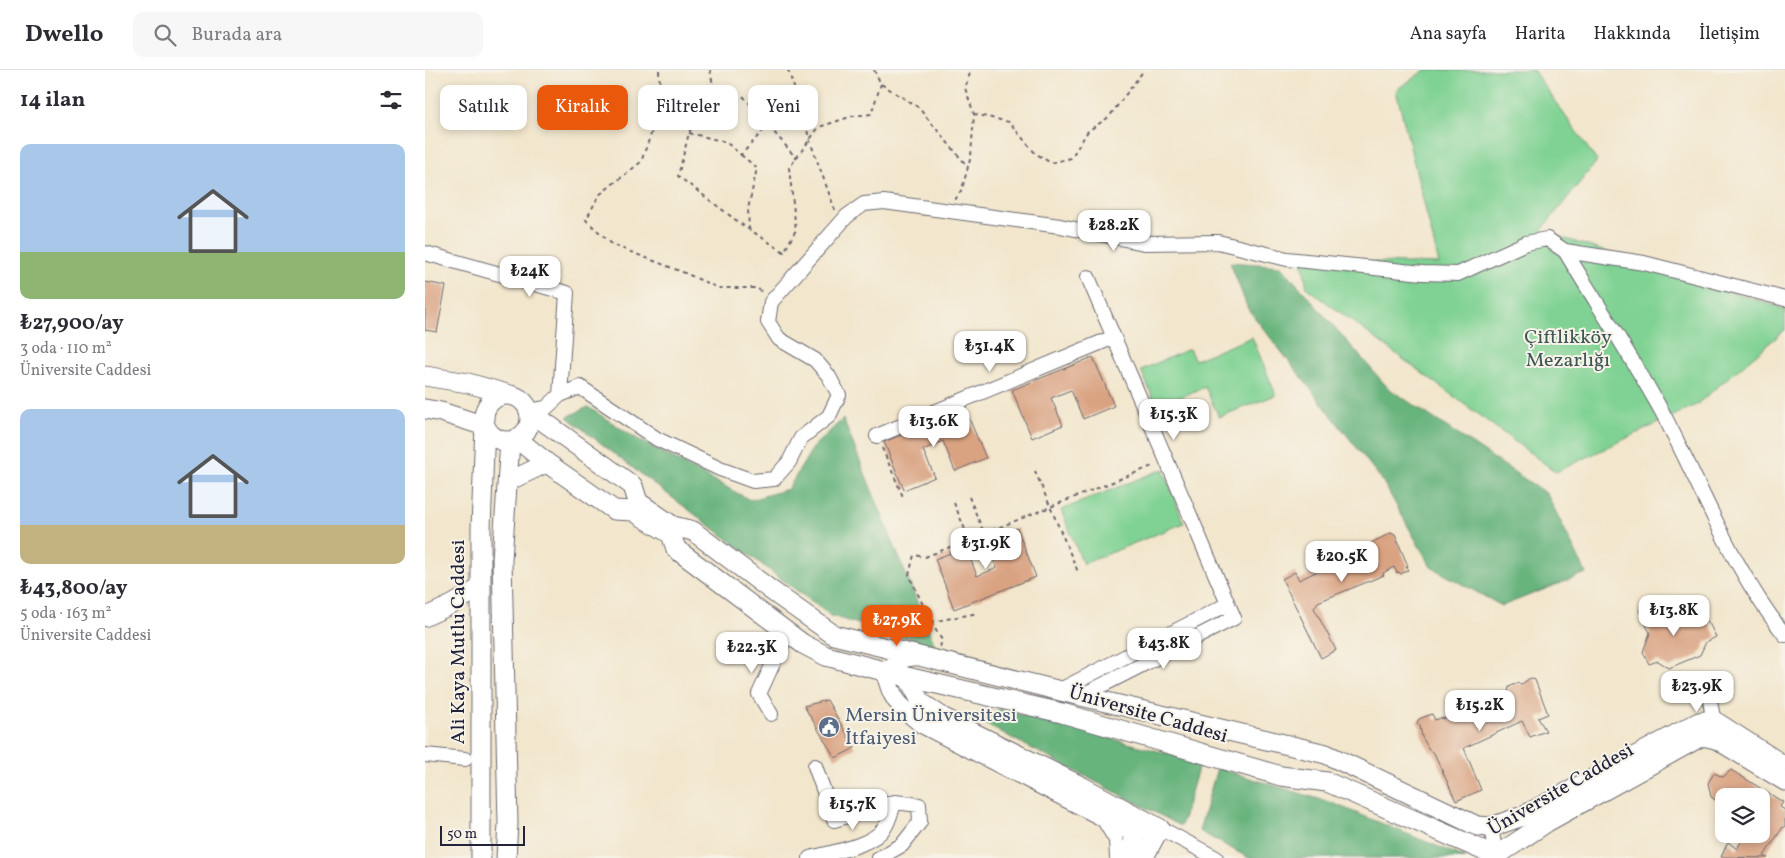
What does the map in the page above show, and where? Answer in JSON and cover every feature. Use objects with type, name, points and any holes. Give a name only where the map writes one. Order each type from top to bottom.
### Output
[{"type":"main road","points":[[425,376],[468,383],[522,401],[529,411],[633,486],[638,502],[673,526],[693,531],[834,635],[1326,754],[1477,826],[1491,827],[1523,816],[1699,722],[1713,720],[1785,766]]},
{"type":"main road","points":[[511,396],[495,398],[485,410],[485,426],[489,433],[502,441],[513,440],[523,435],[529,424],[529,411]]},
{"type":"main road","points":[[425,409],[485,426]]},
{"type":"main road","name":"Ali Kaya Mutlu Caddesi","points":[[481,858],[481,528],[485,426]]},
{"type":"main road","points":[[506,858],[508,824],[502,560],[507,482],[513,440]]},
{"type":"main road","name":"Üniversite Caddesi","points":[[513,440],[614,510],[633,511],[671,534],[676,549],[803,644],[826,656],[897,670],[1062,713],[1281,776],[1327,782],[1497,857],[1547,822],[1701,736],[1716,739]]},
{"type":"main road","points":[[1716,739],[1785,781]]},
{"type":"street","points":[[529,411],[546,408],[560,394],[580,387],[657,439],[720,469],[753,481],[774,479],[789,462],[801,438],[829,416],[839,395],[828,375],[815,360],[779,339],[768,322],[771,302],[847,216],[863,204],[884,202],[1060,226],[1144,243],[1218,242],[1287,259],[1423,273],[1458,274],[1526,242],[1547,240],[1565,251],[1644,264],[1785,299]]},
{"type":"street","points":[[1565,251],[1660,410],[1740,566],[1772,619],[1785,635]]},
{"type":"street","points":[[425,253],[567,293],[560,394]]},
{"type":"street","points":[[1081,696],[1234,618],[1089,277]]},
{"type":"street","points":[[877,436],[1114,337]]},
{"type":"street","points":[[507,482],[547,463]]},
{"type":"street","points":[[425,617],[453,604],[481,587]]},
{"type":"street","points":[[453,604],[482,610]]},
{"type":"street","points":[[1060,690],[1228,604]]},
{"type":"street","points":[[771,714],[759,694],[787,632]]},
{"type":"street","points":[[879,646],[921,702],[943,717],[1082,786],[1216,858]]},
{"type":"street","points":[[931,659],[897,670],[889,688],[899,705],[922,724],[1136,834],[1160,828]]},
{"type":"street","points":[[1673,693],[1695,686],[1702,689],[1709,696],[1716,739]]},
{"type":"street","points":[[425,755],[465,760]]},
{"type":"street","points":[[815,766],[834,820],[895,802],[919,805],[920,822],[902,845],[879,858]]},
{"type":"street","points":[[810,858],[869,842],[885,827],[895,802]]},
{"type":"street","points":[[1102,816],[1115,840],[1117,858]]},
{"type":"street","points":[[1491,827],[1497,857]]},
{"type":"street","points":[[1144,858],[1160,828]]},
{"type":"street","points":[[1126,858],[1136,834]]},
{"type":"path","points":[[659,70],[661,106],[641,162],[599,195],[586,220],[613,245],[718,288],[757,288],[771,302]]},
{"type":"path","points":[[710,70],[713,85]]},
{"type":"path","points":[[788,70],[810,141],[840,224]]},
{"type":"path","points":[[874,70],[881,84],[918,107],[968,167]]},
{"type":"path","points":[[948,211],[962,189],[971,156],[974,114],[965,88],[971,70]]},
{"type":"path","points":[[974,114],[1009,122],[1035,153],[1051,163],[1071,158],[1088,131],[1109,117],[1144,70]]},
{"type":"path","points":[[690,130],[678,176],[749,229],[784,252],[796,230],[789,168],[819,127],[853,116],[871,114],[881,84]]},
{"type":"path","points":[[738,95],[744,97],[748,102]]},
{"type":"path","points":[[741,155],[764,130]]},
{"type":"path","points":[[772,130],[797,159]]},
{"type":"path","points":[[689,133],[725,142],[757,168],[748,210],[749,229]]},
{"type":"path","points":[[877,436],[904,499]]},
{"type":"path","points":[[931,659],[942,640],[931,622],[909,575],[914,555],[925,558],[1166,460]]},
{"type":"path","points":[[1035,471],[1078,572]]},
{"type":"path","points":[[969,497],[984,533]]},
{"type":"path","points":[[954,504],[969,539]]},
{"type":"path","points":[[931,622],[977,612]]},
{"type":"green space","name":"Çiftlikköy Mezarlığı","points":[[1425,70],[1533,70],[1597,161],[1541,231],[1785,309],[1785,330],[1696,405],[1556,472],[1307,288],[1302,260],[1439,264],[1396,90]]},
{"type":"green space","points":[[1230,262],[1281,266],[1388,388],[1547,494],[1586,573],[1502,606],[1431,567],[1382,480],[1248,309]]},
{"type":"green space","points":[[1252,337],[1276,395],[1219,417],[1205,387],[1157,407],[1141,370],[1189,349],[1195,360]]},
{"type":"green space","points":[[588,407],[634,437],[750,500],[788,489],[814,446],[843,419],[935,646],[831,616],[567,417]]},
{"type":"green space","points":[[1163,469],[1184,523],[1083,564],[1061,510]]},
{"type":"green space","points":[[999,709],[1200,762],[1181,826],[979,721]]},
{"type":"green space","points":[[1217,768],[1332,803],[1466,858],[1249,858],[1199,831]]},
{"type":"building","points":[[425,282],[446,286],[437,332],[425,330]]},
{"type":"building","points":[[1093,357],[1114,406],[1083,419],[1071,390],[1051,398],[1063,425],[1032,438],[1012,390]]},
{"type":"building","points":[[965,409],[986,458],[955,471],[943,441],[923,450],[935,477],[904,490],[884,442]]},
{"type":"building","points":[[1017,528],[1036,577],[954,609],[935,559],[966,547],[977,576],[997,568],[986,541]]},
{"type":"building","points":[[1391,533],[1395,535],[1408,570],[1401,574],[1397,573],[1394,567],[1383,573],[1384,575],[1318,602],[1314,608],[1336,650],[1321,658],[1282,579],[1295,572],[1299,580],[1372,545],[1371,543]]},
{"type":"building","points":[[1658,601],[1666,622],[1686,616],[1700,616],[1709,623],[1716,637],[1706,642],[1700,655],[1669,668],[1658,661],[1649,664],[1643,652],[1650,633],[1639,610]]},
{"type":"building","points":[[1530,678],[1535,680],[1548,714],[1538,718],[1546,731],[1530,737],[1522,721],[1464,748],[1481,790],[1456,801],[1434,753],[1430,751],[1422,737],[1420,726],[1417,723],[1419,719],[1432,714],[1435,720],[1444,719],[1508,692],[1509,687],[1518,683],[1521,685]]},
{"type":"building","name":"Mersin Üniversitesi İtfaiyesi","points":[[827,700],[855,748],[835,758],[804,706]]},
{"type":"building","points":[[1731,770],[1760,788],[1715,788],[1715,799],[1711,797],[1708,783],[1714,773],[1723,777]]},
{"type":"building","points":[[1770,794],[1783,802],[1780,807],[1785,810],[1785,827],[1783,827],[1764,856],[1768,858],[1721,857],[1728,843],[1737,849],[1740,843],[1770,843]]},
{"type":"place","name":"Mersin Üniversitesi İtfaiyesi","points":[[829,727]]}]
